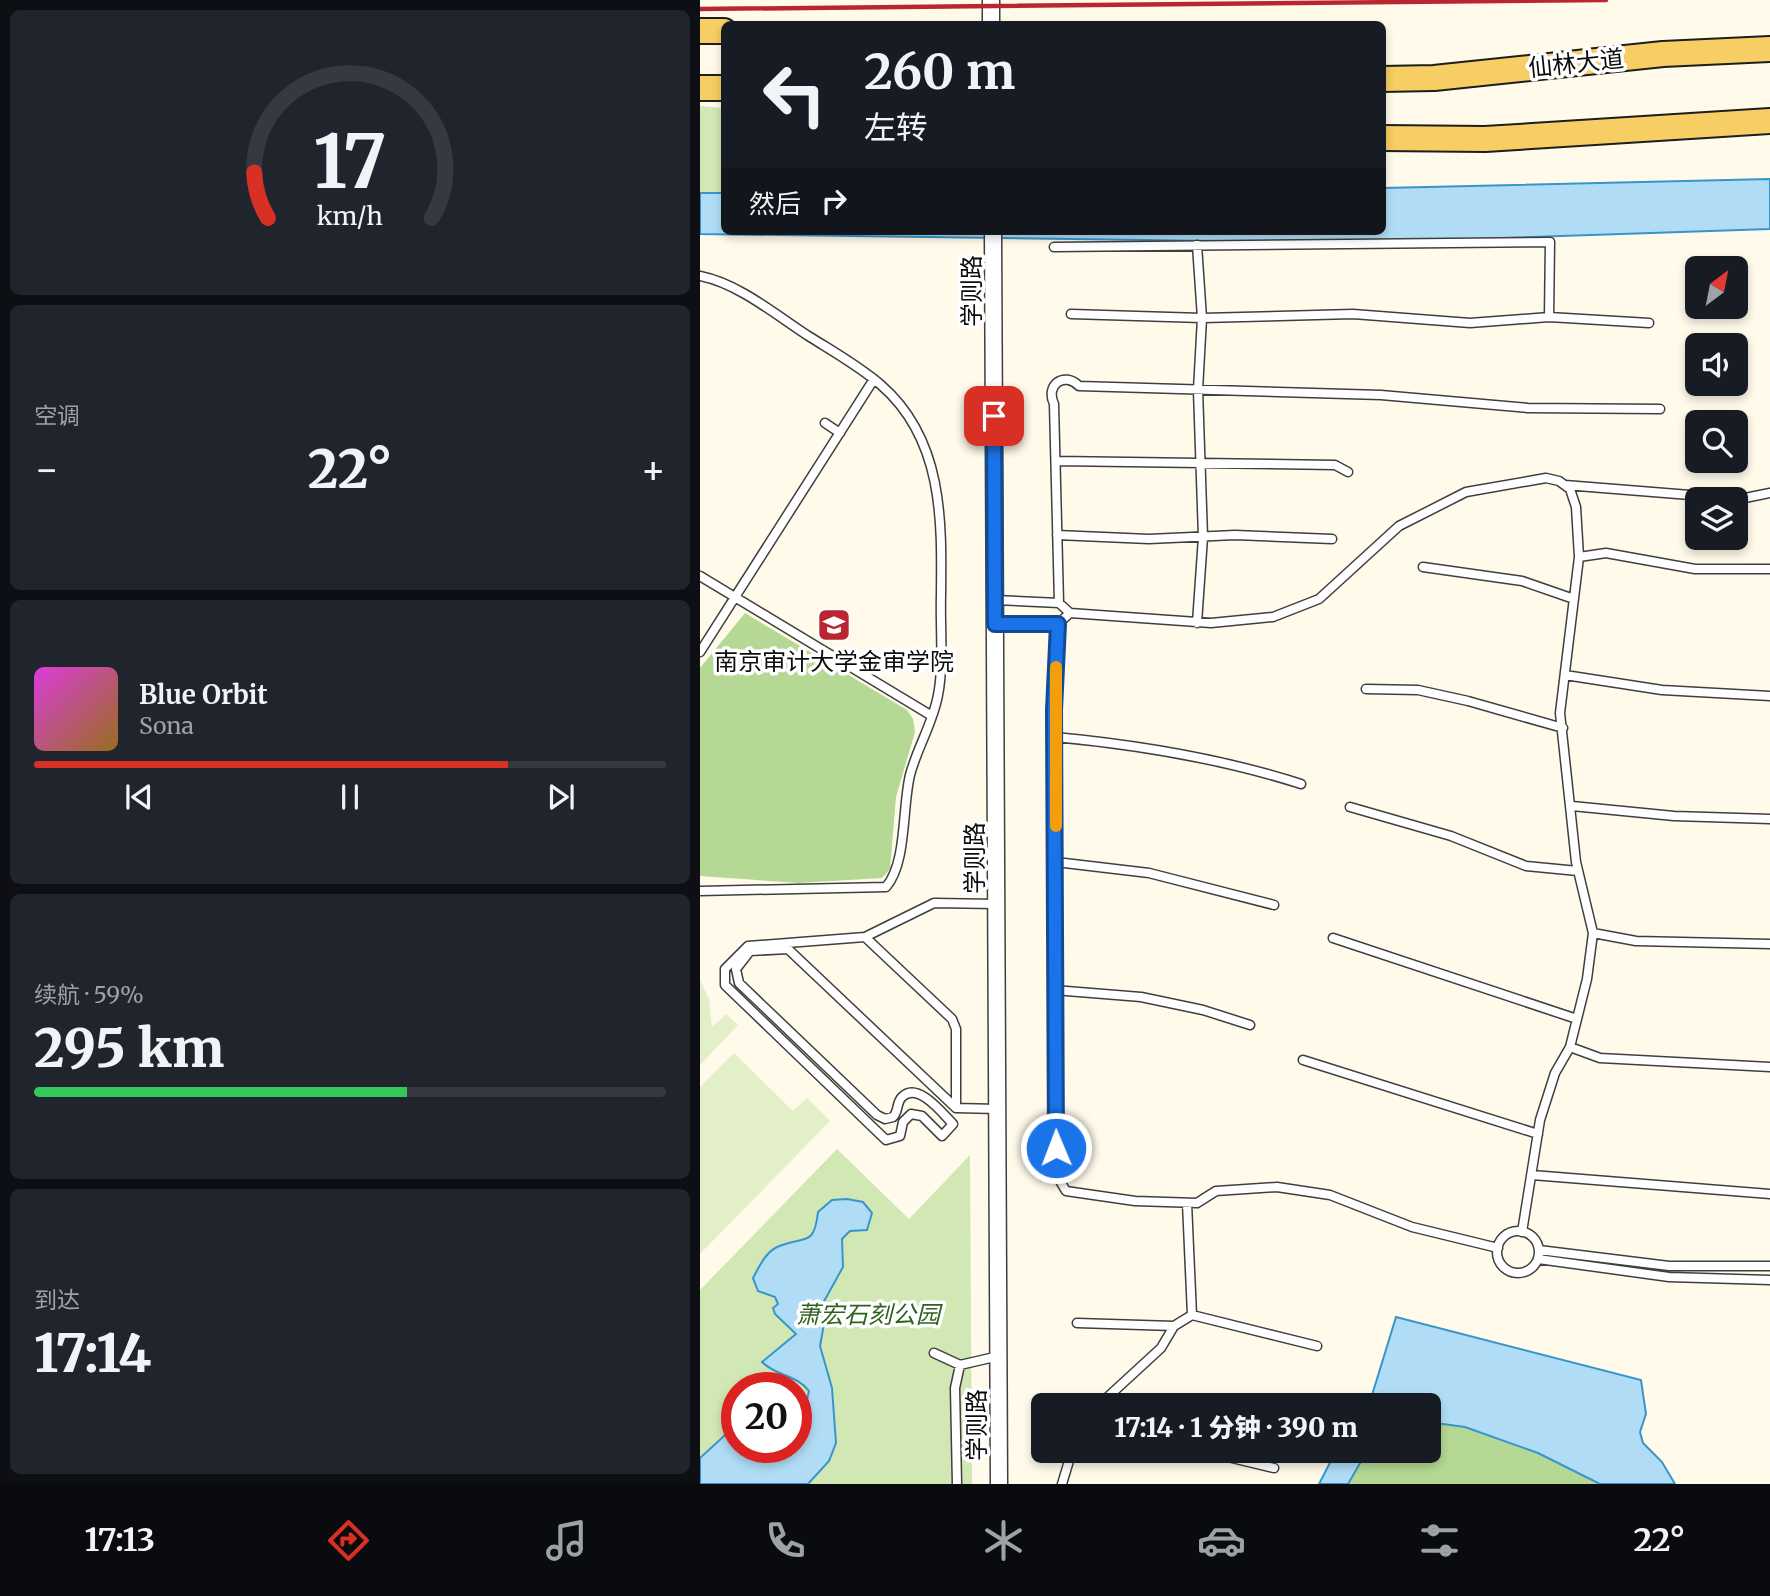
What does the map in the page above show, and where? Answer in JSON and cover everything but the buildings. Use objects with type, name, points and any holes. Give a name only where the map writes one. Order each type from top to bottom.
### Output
[{"type":"main road","points":[[700,31],[721,32]]},
{"type":"main road","name":"仙林大道","points":[[1386,79],[1434,78],[1663,54],[1770,50]]},
{"type":"main road","points":[[700,88],[721,88]]},
{"type":"main road","points":[[1386,138],[1485,139],[1770,121]]},
{"type":"street","points":[[991,0],[991,21]]},
{"type":"street","name":"学则路","points":[[993,235],[999,1484]]},
{"type":"lane","points":[[1054,247],[1550,242],[1549,317]]},
{"type":"lane","points":[[1197,245],[1202,317],[1198,390],[1203,537],[1198,623]]},
{"type":"lane","points":[[700,276],[735,289],[874,379],[912,420],[925,442],[937,485],[942,544],[939,694],[916,754],[906,794],[899,867],[886,887],[700,891]]},
{"type":"lane","points":[[1071,314],[1202,317],[1353,314],[1470,323],[1549,317],[1649,323]]},
{"type":"lane","points":[[700,652],[874,379]]},
{"type":"lane","points":[[1059,603],[1054,404],[1051,394],[1058,382],[1067,379],[1079,386],[1381,395],[1528,408],[1660,409]]},
{"type":"lane","points":[[825,423],[840,433]]},
{"type":"lane","points":[[1056,461],[1335,466],[1348,472]]},
{"type":"lane","points":[[995,600],[1059,603],[1070,613],[1198,623],[1273,617],[1305,607],[1320,599],[1409,519],[1466,492],[1546,478],[1565,485],[1740,499],[1770,493]]},
{"type":"lane","points":[[1522,1232],[1546,1095],[1570,1047],[1593,933],[1578,871],[1560,713],[1579,557],[1576,501],[1565,485]]},
{"type":"lane","points":[[1057,535],[1149,539],[1235,534],[1332,539]]},
{"type":"lane","points":[[1579,557],[1606,553],[1695,569],[1770,569]]},
{"type":"lane","points":[[1423,567],[1522,582],[1574,599]]},
{"type":"lane","points":[[700,576],[932,716]]},
{"type":"lane","points":[[995,624],[1058,624],[1070,613]]},
{"type":"lane","points":[[1058,624],[1054,990],[1057,1176],[1066,1191],[1092,1197],[1198,1203],[1216,1191],[1277,1187],[1330,1195],[1450,1238],[1498,1248]]},
{"type":"lane","points":[[1565,675],[1662,690],[1770,696]]},
{"type":"lane","points":[[1366,689],[1418,690],[1563,728]]},
{"type":"lane","points":[[1055,737],[1143,745],[1191,754],[1301,784]]},
{"type":"lane","points":[[1572,806],[1674,816],[1770,819]]},
{"type":"lane","points":[[1350,807],[1451,836],[1526,866],[1578,871]]},
{"type":"lane","points":[[1056,862],[1149,873],[1275,905]]},
{"type":"lane","points":[[996,904],[934,903],[865,937],[748,946],[725,969],[723,981],[886,1140],[900,1136],[903,1122],[911,1114],[922,1116],[942,1136],[953,1124],[926,1098],[917,1094],[908,1093],[901,1098],[893,1117],[885,1119],[877,1115],[739,983],[736,969],[750,951],[788,948],[956,1108],[998,1109]]},
{"type":"lane","points":[[1593,933],[1636,941],[1770,944]]},
{"type":"lane","points":[[865,937],[952,1019],[956,1029],[956,1108]]},
{"type":"lane","points":[[1333,938],[1577,1019]]},
{"type":"lane","points":[[1054,990],[1141,997],[1203,1010],[1250,1025]]},
{"type":"lane","points":[[1570,1047],[1600,1058],[1770,1067]]},
{"type":"lane","points":[[1303,1060],[1538,1135]]},
{"type":"lane","points":[[1532,1175],[1770,1194]]},
{"type":"lane","points":[[1187,1203],[1192,1315]]},
{"type":"lane","points":[[1522,1232],[1534,1238],[1539,1254],[1527,1271],[1515,1272],[1499,1261],[1498,1248],[1510,1233],[1522,1232]]},
{"type":"lane","points":[[1539,1254],[1670,1266],[1770,1266]]},
{"type":"lane","points":[[1539,1254],[1669,1277],[1770,1280]]},
{"type":"lane","points":[[1112,1393],[1161,1348],[1174,1326],[1192,1315],[1317,1346]]},
{"type":"lane","points":[[1077,1323],[1174,1326]]},
{"type":"lane","points":[[934,1353],[960,1365],[999,1356]]},
{"type":"lane","points":[[957,1484],[955,1388],[960,1365]]},
{"type":"lane","points":[[1062,1484],[1068,1463]]},
{"type":"lane","points":[[1252,1463],[1273,1468]]},
{"type":"green space","points":[[700,106],[721,108],[721,193],[700,193]]},
{"type":"green space","points":[[745,613],[907,710],[913,719],[915,732],[896,797],[890,869],[882,878],[799,883],[700,876],[700,668]]},
{"type":"green space","points":[[700,980],[709,999],[712,1027],[726,1014],[738,1025],[700,1065]]},
{"type":"green space","points":[[734,1053],[793,1111],[807,1098],[830,1121],[700,1254],[700,1087]]},
{"type":"green space","name":"萧宏石刻公园","points":[[837,1149],[909,1219],[970,1155],[972,1484],[700,1484],[700,1290]]},
{"type":"green space","points":[[1441,1420],[1549,1449],[1613,1484],[1344,1484],[1356,1463],[1441,1463]]},
{"type":"water","points":[[1770,179],[1770,229],[1356,243],[773,235],[1386,235],[1386,188]]},
{"type":"water","points":[[700,193],[721,193],[721,234],[700,234]]},
{"type":"water","points":[[832,1200],[863,1202],[872,1213],[867,1230],[850,1231],[842,1239],[843,1267],[822,1305],[824,1324],[820,1346],[832,1388],[836,1443],[829,1461],[808,1484],[700,1484],[700,1458],[721,1439],[721,1463],[812,1463],[812,1372],[778,1372],[762,1362],[796,1334],[775,1314],[773,1308],[778,1304],[775,1297],[758,1291],[753,1278],[769,1253],[777,1247],[811,1236],[818,1212]]},
{"type":"water","points":[[1396,1317],[1641,1380],[1646,1414],[1640,1432],[1643,1443],[1662,1462],[1675,1484],[1600,1484],[1538,1453],[1465,1427],[1441,1424],[1441,1393],[1373,1393]]},
{"type":"water","points":[[1330,1463],[1360,1463],[1348,1484],[1319,1484]]},
{"type":"railway","points":[[700,9],[1606,0]]},
{"type":"slow traffic","points":[[1056,667],[1056,826]]},
{"type":"place","name":"南京审计大学金审学院","points":[[834,625]]},
{"type":"route","points":[[994,416],[995,624],[1058,624],[1054,710],[1056,1148]]}]
